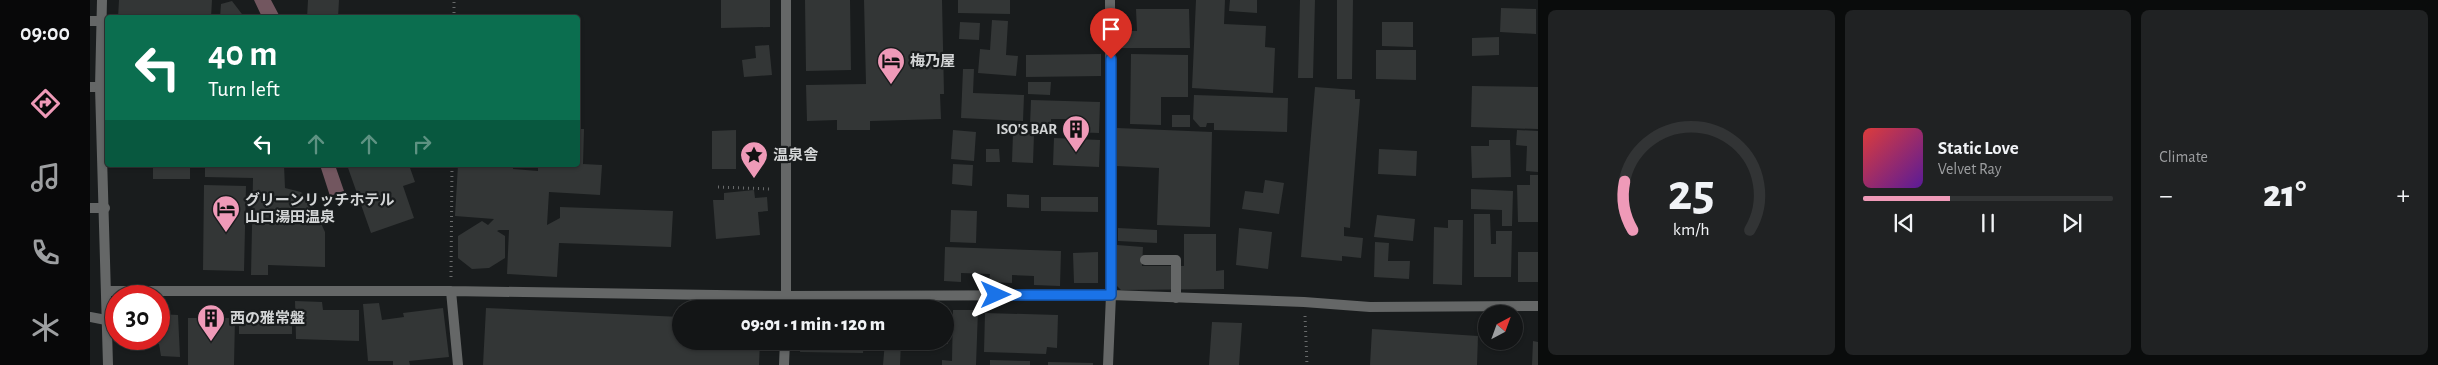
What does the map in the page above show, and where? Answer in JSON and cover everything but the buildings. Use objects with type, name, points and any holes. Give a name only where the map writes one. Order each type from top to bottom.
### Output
[{"type":"street","points":[[102,0],[95,87],[105,208],[107,285]]},
{"type":"street","points":[[786,0],[786,300]]},
{"type":"street","points":[[1108,365],[1111,295],[1110,0]]},
{"type":"street","points":[[90,21],[101,21]]},
{"type":"street","points":[[90,208],[105,208]]},
{"type":"street","points":[[1145,260],[1176,260],[1176,298]]},
{"type":"street","points":[[170,291],[451,291],[786,296],[1111,295],[1304,302],[1370,307],[1538,306]]},
{"type":"street","points":[[451,291],[458,365]]},
{"type":"street","points":[[90,317],[105,320]]},
{"type":"street","points":[[107,350],[108,365]]},
{"type":"street","points":[[784,365],[785,350]]},
{"type":"path","points":[[454,0],[454,15]]},
{"type":"path","points":[[451,291],[452,167]]},
{"type":"path","points":[[718,187],[786,189]]},
{"type":"path","points":[[1304,302],[1306,365]]},
{"type":"shaded area","points":[[254,0],[271,0],[279,15],[261,15]]},
{"type":"shaded area","points":[[321,167],[336,167],[344,191],[330,196]]},
{"type":"place","name":"梅乃屋","points":[[891,85]]},
{"type":"place","name":"ISO'S BAR","points":[[1076,153]]},
{"type":"place","name":"温泉舎","points":[[754,179]]},
{"type":"place","name":"グリーンリッチホテル 山口湯田温泉","points":[[226,233]]},
{"type":"place","name":"西の雅常盤","points":[[211,342]]},
{"type":"route","points":[[996,295],[1111,295],[1111,59]]}]
